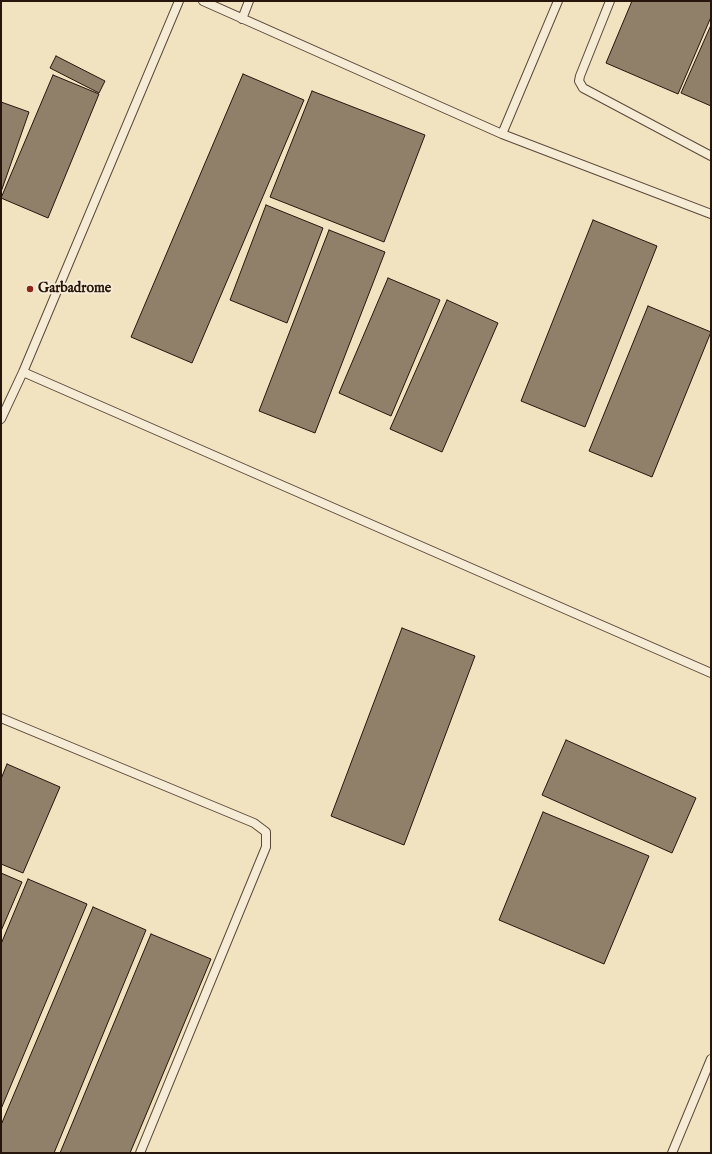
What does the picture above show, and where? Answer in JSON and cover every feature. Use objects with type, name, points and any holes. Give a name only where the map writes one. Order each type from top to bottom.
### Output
[{"type":"lane","points":[[1,419],[23,372],[179,1]]},
{"type":"lane","points":[[203,1],[502,134],[711,214]]},
{"type":"lane","points":[[242,19],[250,1]]},
{"type":"lane","points":[[502,134],[558,1]]},
{"type":"lane","points":[[610,1],[580,76],[579,81],[583,88],[711,156]]},
{"type":"lane","points":[[23,372],[711,673]]},
{"type":"lane","points":[[1,718],[254,823],[266,832],[266,848],[140,1153]]},
{"type":"lane","points":[[672,1153],[711,1059]]},
{"type":"building","points":[[632,1],[711,1],[711,17],[678,94],[606,63]]},
{"type":"building","points":[[711,25],[711,106],[681,93]]},
{"type":"building","points":[[56,56],[105,81],[99,93],[50,68]]},
{"type":"building","points":[[243,74],[304,100],[192,363],[131,337]]},
{"type":"building","points":[[53,75],[99,94],[48,218],[1,198]]},
{"type":"building","points":[[312,91],[425,135],[384,242],[270,197]]},
{"type":"building","points":[[1,102],[29,112],[1,192]]},
{"type":"building","points":[[266,205],[323,228],[287,323],[230,300]]},
{"type":"building","points":[[593,220],[657,246],[585,427],[521,401]]},
{"type":"building","points":[[329,230],[385,252],[315,433],[259,411]]},
{"type":"building","points":[[388,278],[440,300],[391,416],[339,393]]},
{"type":"building","points":[[447,300],[498,323],[442,452],[390,429]]},
{"type":"building","points":[[648,306],[711,332],[652,477],[589,451]]},
{"type":"building","points":[[402,628],[475,656],[404,845],[331,816]]},
{"type":"building","points":[[566,740],[696,798],[672,853],[542,795]]},
{"type":"building","points":[[7,764],[60,787],[23,873],[1,864],[1,779]]},
{"type":"building","points":[[543,812],[649,856],[604,964],[499,920]]},
{"type":"building","points":[[1,873],[22,882],[1,931]]},
{"type":"building","points":[[28,879],[87,904],[1,1109],[1,944]]},
{"type":"building","points":[[93,907],[146,930],[54,1153],[1,1153],[1,1125]]},
{"type":"building","points":[[151,934],[211,959],[130,1153],[60,1153]]},
{"type":"place","name":"Garbadrome","points":[[30,289]]}]
